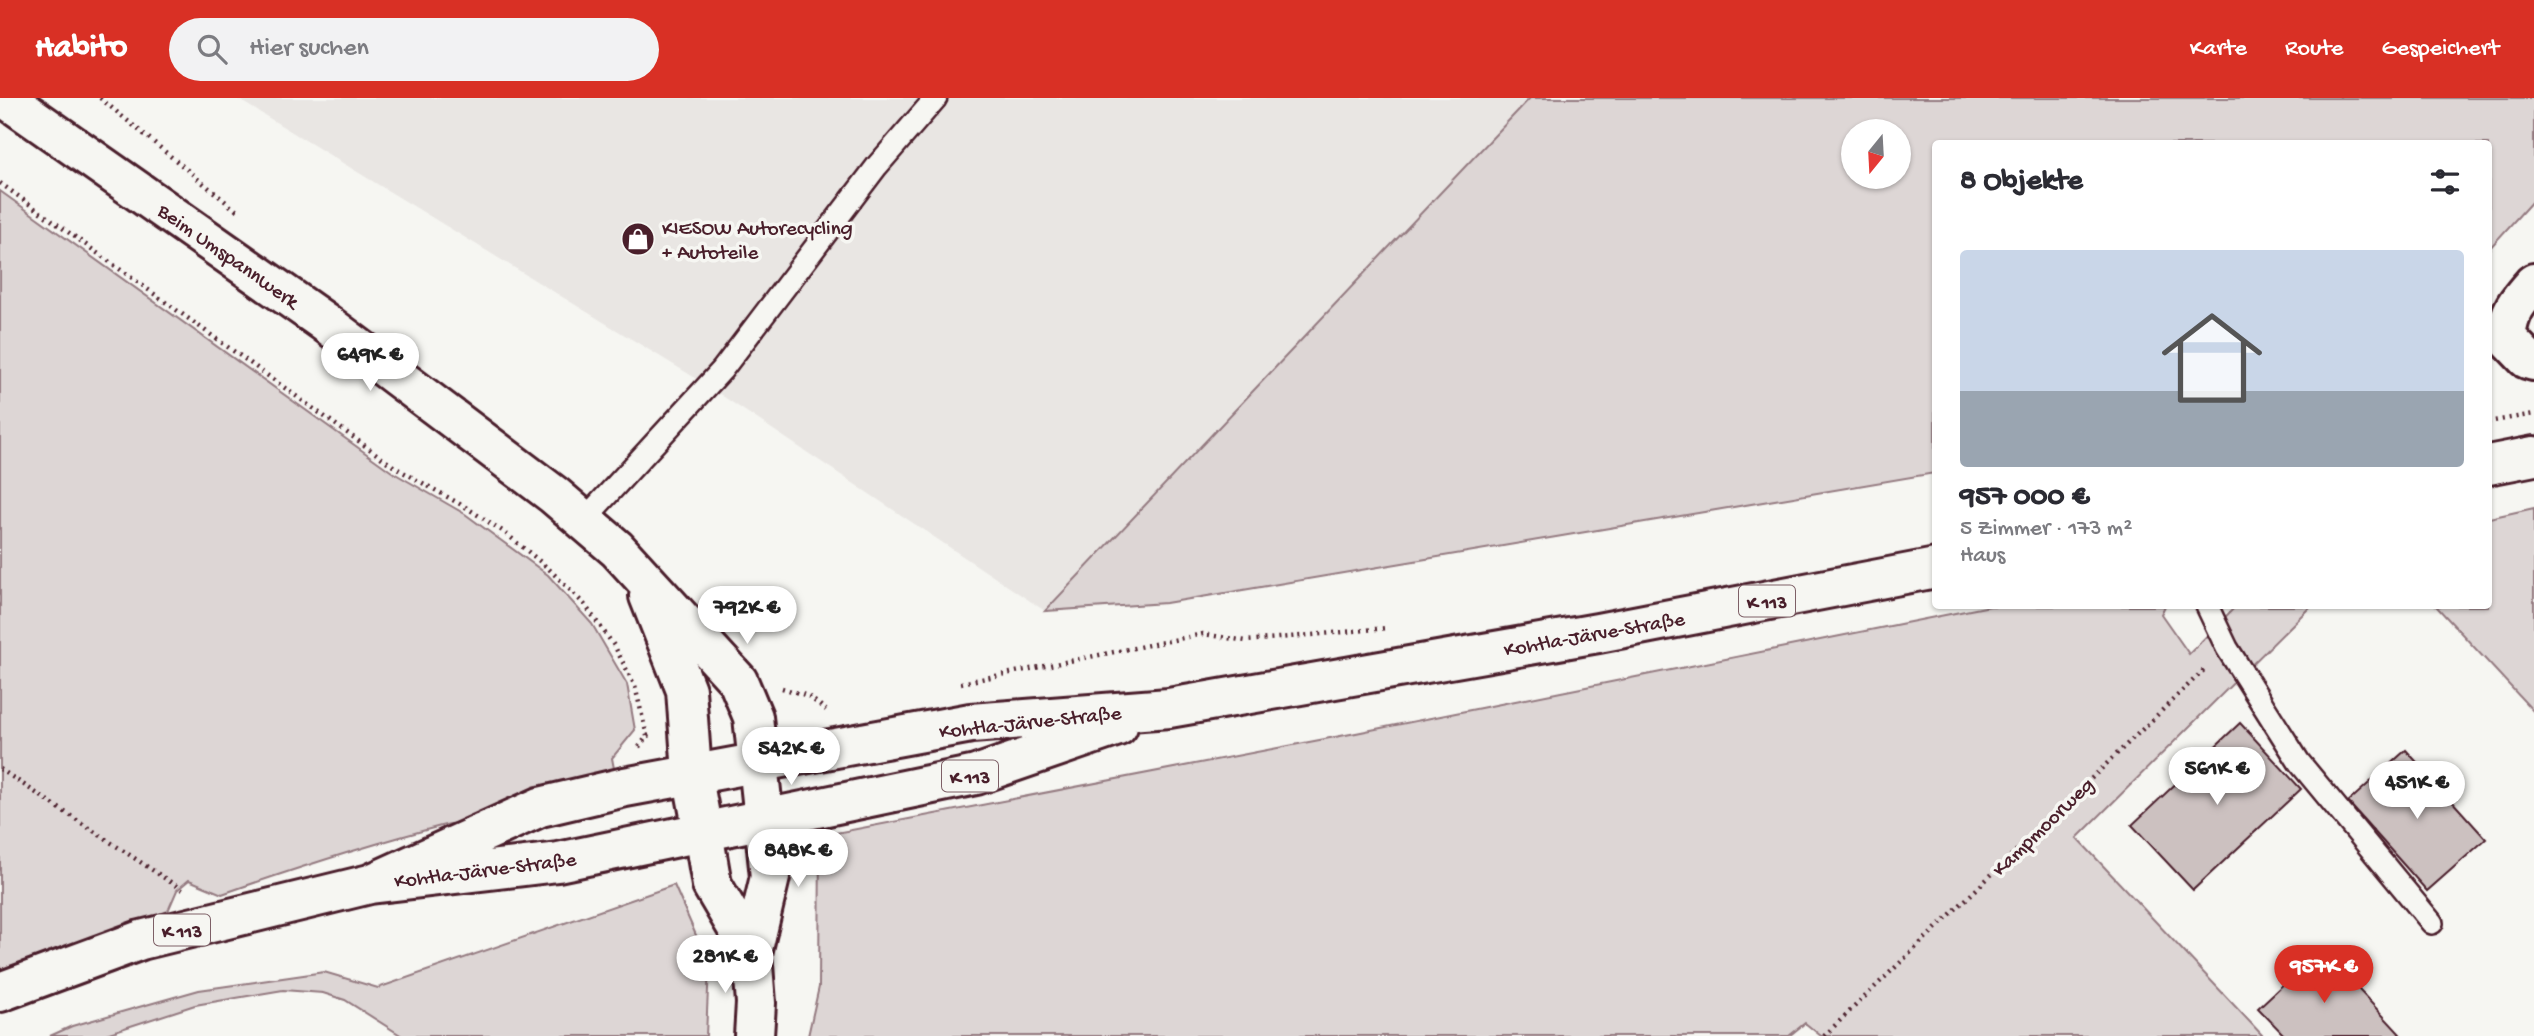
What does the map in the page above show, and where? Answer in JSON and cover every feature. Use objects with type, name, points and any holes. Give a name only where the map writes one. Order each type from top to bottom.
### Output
[{"type":"main road","name":"Beim Umspannwerk","points":[[5,98],[323,321],[584,520],[617,549],[738,681],[753,717],[770,877],[752,953],[756,1003],[754,1036]]},
{"type":"main road","points":[[2534,283],[2519,299],[2508,317],[2506,337],[2527,359],[2534,360]]},
{"type":"main road","points":[[2492,464],[2534,456]]},
{"type":"main road","name":"Kohtla-Järve-Straße","points":[[370,884],[540,807],[692,773],[971,723],[1169,708],[1598,633],[1932,569]]},
{"type":"main road","name":"Beim Umspannwerk","points":[[642,578],[686,690],[692,773],[712,886],[752,953]]},
{"type":"main road","name":"Kohtla-Järve-Straße","points":[[0,992],[141,940],[370,884],[558,862],[976,775],[1169,708]]},
{"type":"lane","points":[[584,520],[723,370],[877,166],[936,98]]},
{"type":"lane","points":[[2208,609],[2227,648],[2299,762],[2431,923]]},
{"type":"path","points":[[0,183],[396,468],[485,520],[548,568],[585,605],[615,647],[635,686],[646,736],[689,725]]},
{"type":"path","points":[[2492,421],[2534,414]]},
{"type":"path","points":[[960,683],[1203,634],[1246,641],[1392,628]]},
{"type":"path","name":"Kampmoorweg","points":[[1824,1036],[2227,648]]},
{"type":"path","points":[[814,711],[839,707]]},
{"type":"path","points":[[0,769],[226,918]]},
{"type":"shaded area","points":[[236,98],[1530,98],[1045,611],[697,379]]},
{"type":"shaded area","points":[[1530,98],[2534,98],[2534,199],[2492,246],[2492,140],[1932,140],[1932,474],[1166,603],[1045,611]]},
{"type":"shaded area","points":[[0,191],[392,472],[465,514],[548,575],[592,624],[627,684],[635,730],[612,758],[616,779],[552,802],[386,841],[222,894],[189,880],[177,890],[168,911],[0,977]]},
{"type":"shaded area","points":[[2534,508],[2534,712],[2439,609],[2492,609],[2492,517]]},
{"type":"shaded area","points":[[1975,609],[2164,609],[2161,614],[2189,654],[2233,609],[2308,609],[2077,838],[2263,1036],[1821,1036],[1805,1023],[1789,1036],[808,1036],[819,987],[820,836],[1356,733]]},
{"type":"shaded area","points":[[674,885],[709,965],[706,1036],[402,1036],[345,1000],[323,993],[283,990],[195,1005],[100,1036],[50,1036],[72,1026],[199,990],[324,972],[378,988]]},
{"type":"building","points":[[2240,723],[2301,789],[2193,890],[2132,825]]},
{"type":"building","points":[[2406,750],[2486,839],[2427,891],[2348,802]]},
{"type":"building","points":[[2321,949],[2400,1034],[2285,1036],[2258,1008]]},
{"type":"place","name":"KIESOW Autorecycling + Autoteile","points":[[638,239]]}]
